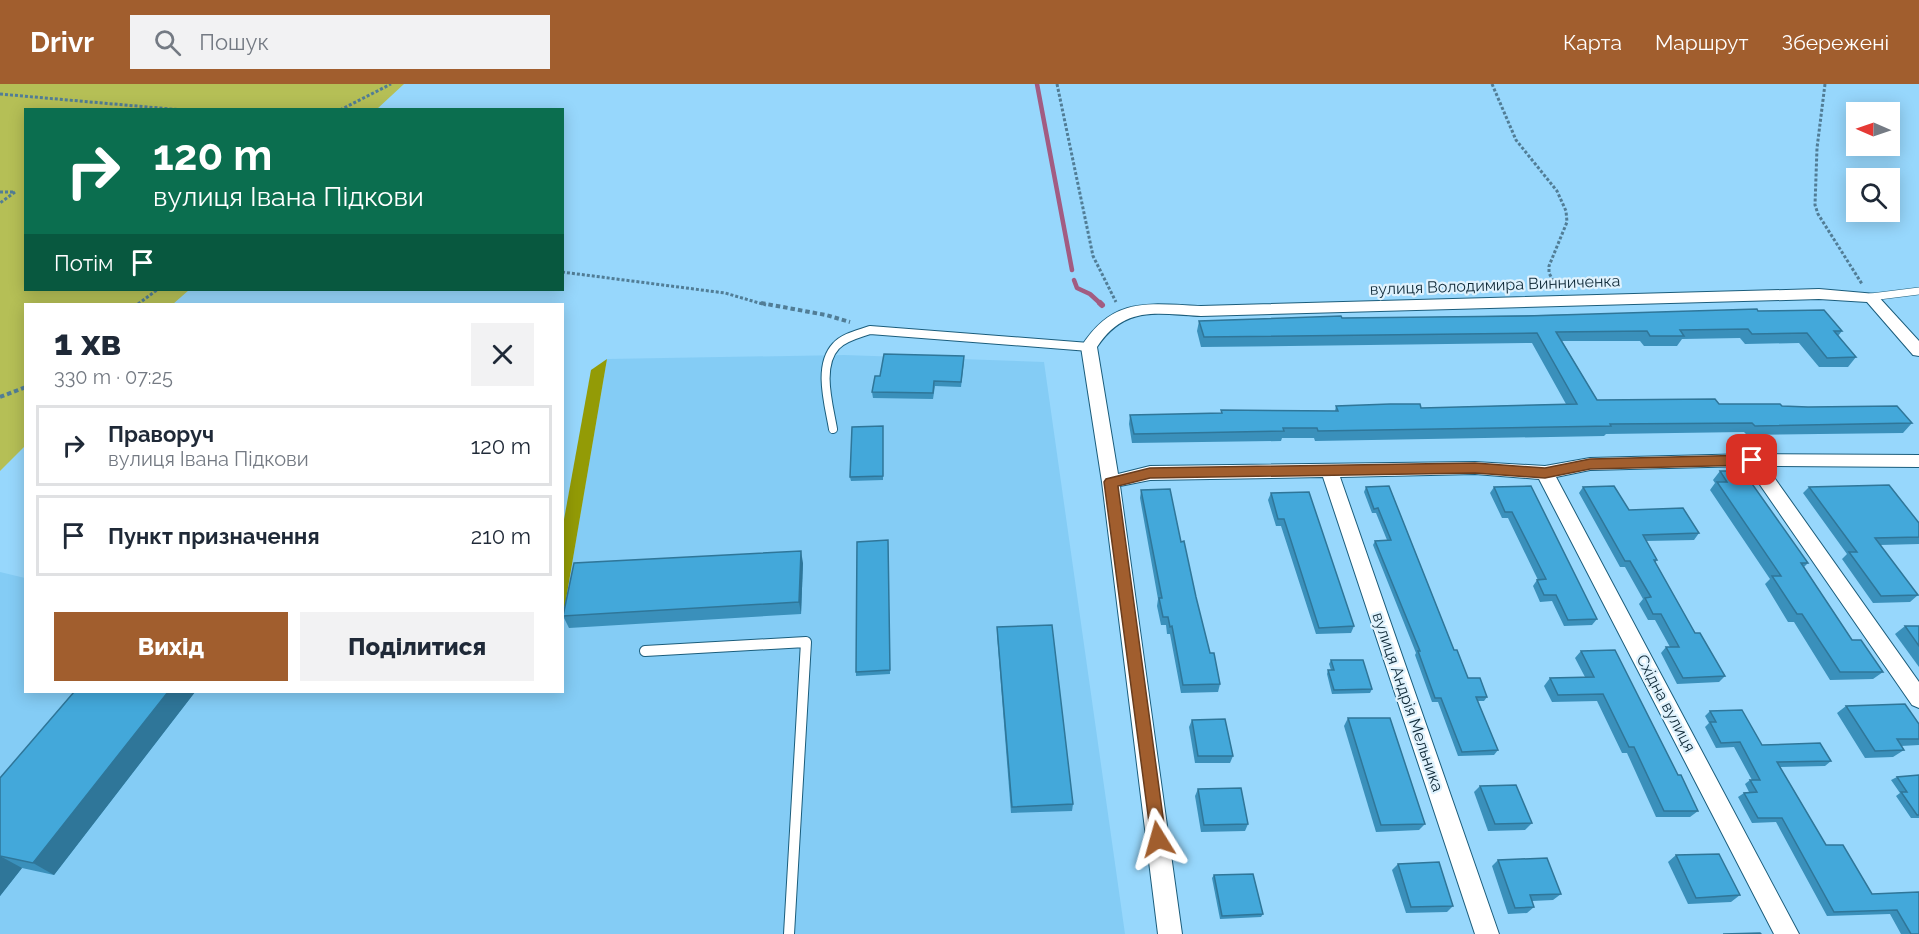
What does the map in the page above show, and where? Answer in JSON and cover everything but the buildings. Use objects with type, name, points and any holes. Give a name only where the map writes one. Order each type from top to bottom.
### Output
[{"type":"street","name":"вулиця Володимира Винниченка","points":[[1120,314],[1139,309],[1201,311],[1820,294],[1871,297]]},
{"type":"street","points":[[1871,297],[1919,351]]},
{"type":"street","points":[[1120,314],[1106,322],[1089,347],[1111,482],[1170,934]]},
{"type":"street","points":[[1111,482],[1150,473],[1475,468],[1545,473],[1590,464],[1752,460],[1919,461]]},
{"type":"street","points":[[1752,460],[1919,699]]},
{"type":"street","name":"вулиця Андрія Мельника","points":[[1329,470],[1487,934]]},
{"type":"street","name":"Східна вулиця","points":[[1545,473],[1787,934]]},
{"type":"lane","points":[[1871,297],[1919,291]]},
{"type":"lane","points":[[833,429],[826,375],[829,355],[842,342],[870,330],[1089,347]]},
{"type":"lane","points":[[645,651],[806,642],[789,934]]},
{"type":"path","points":[[344,108],[391,84]]},
{"type":"path","points":[[1057,84],[1093,256],[1109,284],[1120,314]]},
{"type":"path","points":[[1492,84],[1516,140],[1557,191],[1566,211],[1567,222],[1549,266],[1549,273],[1563,300]]},
{"type":"path","points":[[1825,84],[1817,148],[1815,205],[1818,214],[1871,297]]},
{"type":"path","points":[[0,94],[159,108]]},
{"type":"path","points":[[0,192],[15,192],[0,203]]},
{"type":"path","points":[[564,272],[725,293],[770,306],[825,315],[870,330]]},
{"type":"path","points":[[139,303],[156,291]]},
{"type":"path","points":[[0,397],[24,388]]},
{"type":"shaded area","points":[[844,355],[1044,362],[1125,934],[0,934],[0,572],[24,578],[24,693],[564,693],[564,611],[607,359]]},
{"type":"shaded area","points":[[607,359],[564,611],[564,519],[591,370]]},
{"type":"green space","points":[[0,84],[404,84],[378,108],[24,108],[24,291],[188,291],[174,303],[24,303],[24,447],[0,471]]},
{"type":"waterway","points":[[1037,84],[1072,270]]},
{"type":"waterway","points":[[1074,280],[1077,288],[1090,294],[1102,305],[1100,303]]},
{"type":"route","points":[[1158,839],[1111,482],[1150,473],[1475,468],[1545,473],[1590,464],[1752,460]]}]
